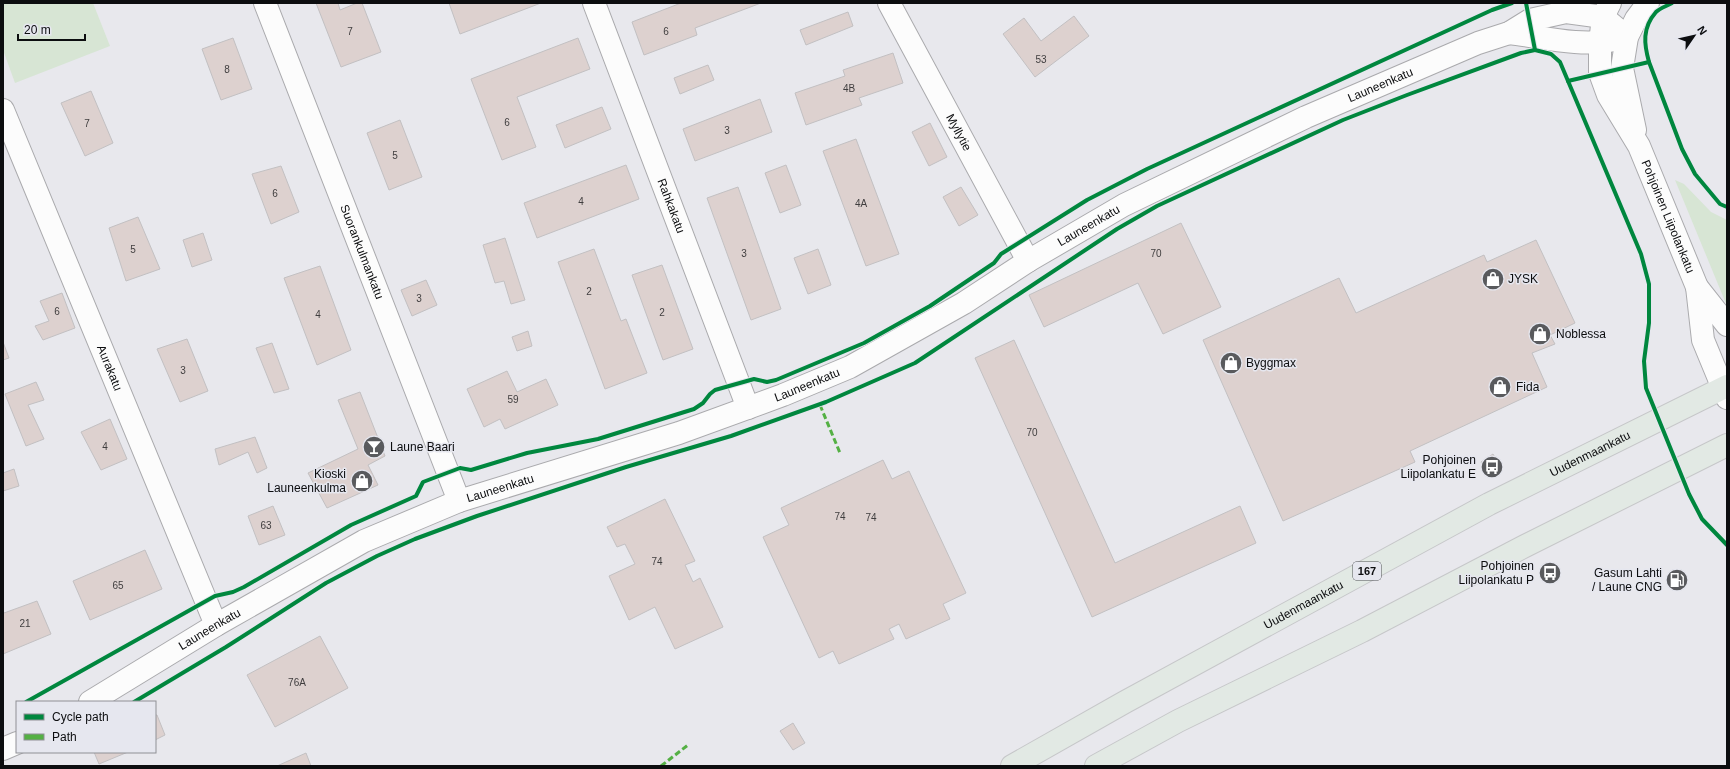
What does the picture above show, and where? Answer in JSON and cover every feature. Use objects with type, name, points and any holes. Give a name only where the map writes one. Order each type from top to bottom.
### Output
[{"type":"main road","name":"Uudenmaankatu","points":[[1012,766],[1125,702],[1489,504],[1726,391]]},
{"type":"main road","points":[[1096,766],[1178,721],[1362,631],[1525,546],[1727,445]]},
{"type":"street","name":"Suorankulmankatu","points":[[265,3],[459,501]]},
{"type":"street","name":"Rahkakatu","points":[[594,3],[748,408]]},
{"type":"street","name":"Myllytie","points":[[889,3],[1028,262]]},
{"type":"street","points":[[1606,10],[1627,37],[1636,19],[1648,3]]},
{"type":"street","name":"Launeenkatu","points":[[92,701],[216,625],[364,541],[459,501],[679,433],[748,408],[850,367],[964,303],[1028,262],[1124,205],[1292,123],[1478,43],[1509,33],[1530,20],[1566,7],[1606,10]]},
{"type":"street","points":[[1565,40],[1566,7]]},
{"type":"street","points":[[1600,43],[1606,10]]},
{"type":"street","name":"Launeenkatu","points":[[1509,33],[1600,43],[1627,37]]},
{"type":"street","name":"Pohjoinen Liipolankatu","points":[[1627,37],[1622,68],[1639,146]]},
{"type":"street","name":"Pohjoinen Liipolankatu","points":[[1600,43],[1600,73],[1608,95],[1639,146],[1697,287],[1703,340],[1726,391]]},
{"type":"street","name":"Aurakatu","points":[[3,110],[216,625]]},
{"type":"street","name":"Pohjoinen Liipolankatu","points":[[1697,287],[1727,325]]},
{"type":"street","points":[[3,749],[16,743]]},
{"type":"green space","points":[[3,3],[93,3],[110,46],[15,83],[3,50]]},
{"type":"green space","points":[[1675,180],[1684,184],[1711,212],[1727,220],[1727,306]]},
{"type":"building","points":[[316,3],[338,3],[340,10],[357,3],[362,3],[381,52],[341,67]]},
{"type":"building","points":[[449,3],[541,3],[460,34]]},
{"type":"building","points":[[681,3],[761,3],[695,28],[697,35],[644,55],[632,22]]},
{"type":"building","points":[[848,12],[853,26],[806,45],[800,30]]},
{"type":"building","points":[[1074,16],[1089,36],[1035,77],[1003,34],[1024,18],[1041,41]]},
{"type":"building","points":[[233,38],[252,89],[221,100],[202,49]]},
{"type":"building","points":[[578,38],[590,69],[517,97],[536,147],[502,160],[471,79]]},
{"type":"building","points":[[893,53],[903,83],[859,98],[862,105],[806,125],[795,93],[845,76],[843,70]]},
{"type":"building","points":[[708,65],[714,80],[680,94],[674,78]]},
{"type":"building","points":[[91,91],[113,143],[85,156],[61,103]]},
{"type":"building","points":[[760,99],[772,132],[695,161],[683,129]]},
{"type":"building","points":[[602,107],[611,129],[565,148],[556,125]]},
{"type":"building","points":[[400,120],[422,177],[389,190],[367,133]]},
{"type":"building","points":[[930,123],[947,157],[929,166],[912,132]]},
{"type":"building","points":[[856,139],[899,254],[866,266],[823,151]]},
{"type":"building","points":[[626,165],[639,199],[537,238],[524,203]]},
{"type":"building","points":[[786,165],[801,205],[780,213],[765,173]]},
{"type":"building","points":[[281,166],[299,212],[271,224],[252,174]]},
{"type":"building","points":[[738,187],[781,309],[751,320],[707,198]]},
{"type":"building","points":[[961,187],[978,215],[959,226],[943,197]]},
{"type":"building","points":[[138,217],[160,269],[126,281],[109,228]]},
{"type":"building","points":[[1181,223],[1221,307],[1163,334],[1138,283],[1044,327],[1029,295]]},
{"type":"building","points":[[203,233],[212,260],[192,267],[183,240]]},
{"type":"building","points":[[505,238],[525,300],[511,304],[504,281],[495,283],[483,245]]},
{"type":"building","points":[[1536,240],[1575,323],[1550,335],[1555,344],[1532,353],[1547,387],[1410,451],[1415,462],[1283,521],[1203,340],[1339,278],[1356,313],[1484,255],[1487,262]]},
{"type":"building","points":[[594,249],[621,321],[626,319],[647,373],[605,389],[558,262]]},
{"type":"building","points":[[818,249],[831,285],[808,294],[794,258]]},
{"type":"building","points":[[662,265],[693,349],[663,360],[632,275]]},
{"type":"building","points":[[320,266],[351,350],[317,365],[284,278]]},
{"type":"building","points":[[426,280],[437,305],[412,316],[401,290]]},
{"type":"building","points":[[62,293],[75,328],[43,340],[35,326],[49,321],[40,301]]},
{"type":"building","points":[[528,331],[532,346],[517,351],[512,337]]},
{"type":"building","points":[[187,339],[208,391],[180,402],[157,349]]},
{"type":"building","points":[[1014,340],[1115,563],[1240,506],[1256,543],[1092,617],[975,358]]},
{"type":"building","points":[[3,342],[9,358],[3,360]]},
{"type":"building","points":[[272,343],[289,389],[274,393],[256,348]]},
{"type":"building","points":[[507,371],[517,392],[546,379],[558,405],[505,429],[500,419],[484,427],[467,389]]},
{"type":"building","points":[[36,382],[44,400],[28,405],[44,439],[26,446],[5,394]]},
{"type":"building","points":[[360,392],[385,456],[368,465],[378,485],[327,508],[308,473],[358,449],[338,400]]},
{"type":"building","points":[[110,419],[127,459],[101,470],[81,432]]},
{"type":"building","points":[[255,437],[267,468],[257,473],[248,452],[219,465],[215,449]]},
{"type":"building","points":[[1493,454],[1497,461],[1485,469],[1481,462]]},
{"type":"building","points":[[883,460],[892,479],[909,471],[966,593],[943,604],[950,619],[906,639],[899,624],[889,629],[894,639],[839,664],[833,651],[819,658],[763,537],[789,525],[781,508]]},
{"type":"building","points":[[14,469],[19,486],[3,491],[3,473]]},
{"type":"building","points":[[665,499],[695,561],[685,565],[693,582],[700,578],[723,627],[675,649],[655,607],[629,620],[609,576],[635,564],[625,544],[617,547],[607,527]]},
{"type":"building","points":[[273,506],[285,535],[259,545],[248,516]]},
{"type":"building","points":[[145,550],[162,589],[90,620],[73,581]]},
{"type":"building","points":[[37,601],[51,634],[3,654],[3,611],[4,613]]},
{"type":"building","points":[[320,636],[348,688],[275,727],[247,675]]},
{"type":"building","points":[[156,715],[157,715],[165,735],[156,740]]},
{"type":"building","points":[[793,723],[805,743],[793,750],[780,731]]},
{"type":"building","points":[[94,753],[126,753],[99,764]]},
{"type":"building","points":[[306,753],[311,766],[277,766]]},
{"type":"marked path","points":[[820,405],[840,453]]},
{"type":"marked path","points":[[661,766],[688,745]]},
{"type":"cycle path","points":[[28,701],[215,596],[233,592],[244,587],[351,525],[416,496],[423,482],[460,468],[471,470],[527,453],[598,439],[694,409],[703,403],[715,390],[754,379],[767,382],[776,380],[864,343],[930,306],[994,263],[1001,254],[1087,200],[1147,169],[1492,10],[1512,3]]},
{"type":"cycle path","points":[[1526,3],[1535,50],[1551,54],[1560,62],[1641,254],[1649,284],[1649,323],[1644,361],[1646,388],[1689,494],[1702,519],[1727,545]]},
{"type":"cycle path","points":[[1568,81],[1649,62],[1645,42],[1648,24],[1656,12],[1672,3]]},
{"type":"cycle path","points":[[136,701],[226,647],[326,583],[377,556],[415,539],[477,516],[626,467],[731,436],[826,402],[915,363],[1117,229],[1157,206],[1343,120],[1521,53],[1535,50]]},
{"type":"cycle path","points":[[1649,62],[1682,149],[1695,174],[1720,204],[1727,207]]},
{"type":"place","name":"JYSK","points":[[1493,279]]},
{"type":"place","name":"Noblessa","points":[[1540,334]]},
{"type":"place","name":"Byggmax","points":[[1231,363]]},
{"type":"place","name":"Fida","points":[[1500,387]]},
{"type":"place","name":"Laune Baari","points":[[374,447]]},
{"type":"place","name":"Pohjoinen Liipolankatu E","points":[[1492,467]]},
{"type":"place","name":"Kioski Launeenkulma","points":[[362,481]]},
{"type":"place","name":"Pohjoinen Liipolankatu P","points":[[1550,573]]},
{"type":"place","name":"Gasum Lahti / Laune CNG","points":[[1677,580]]}]
